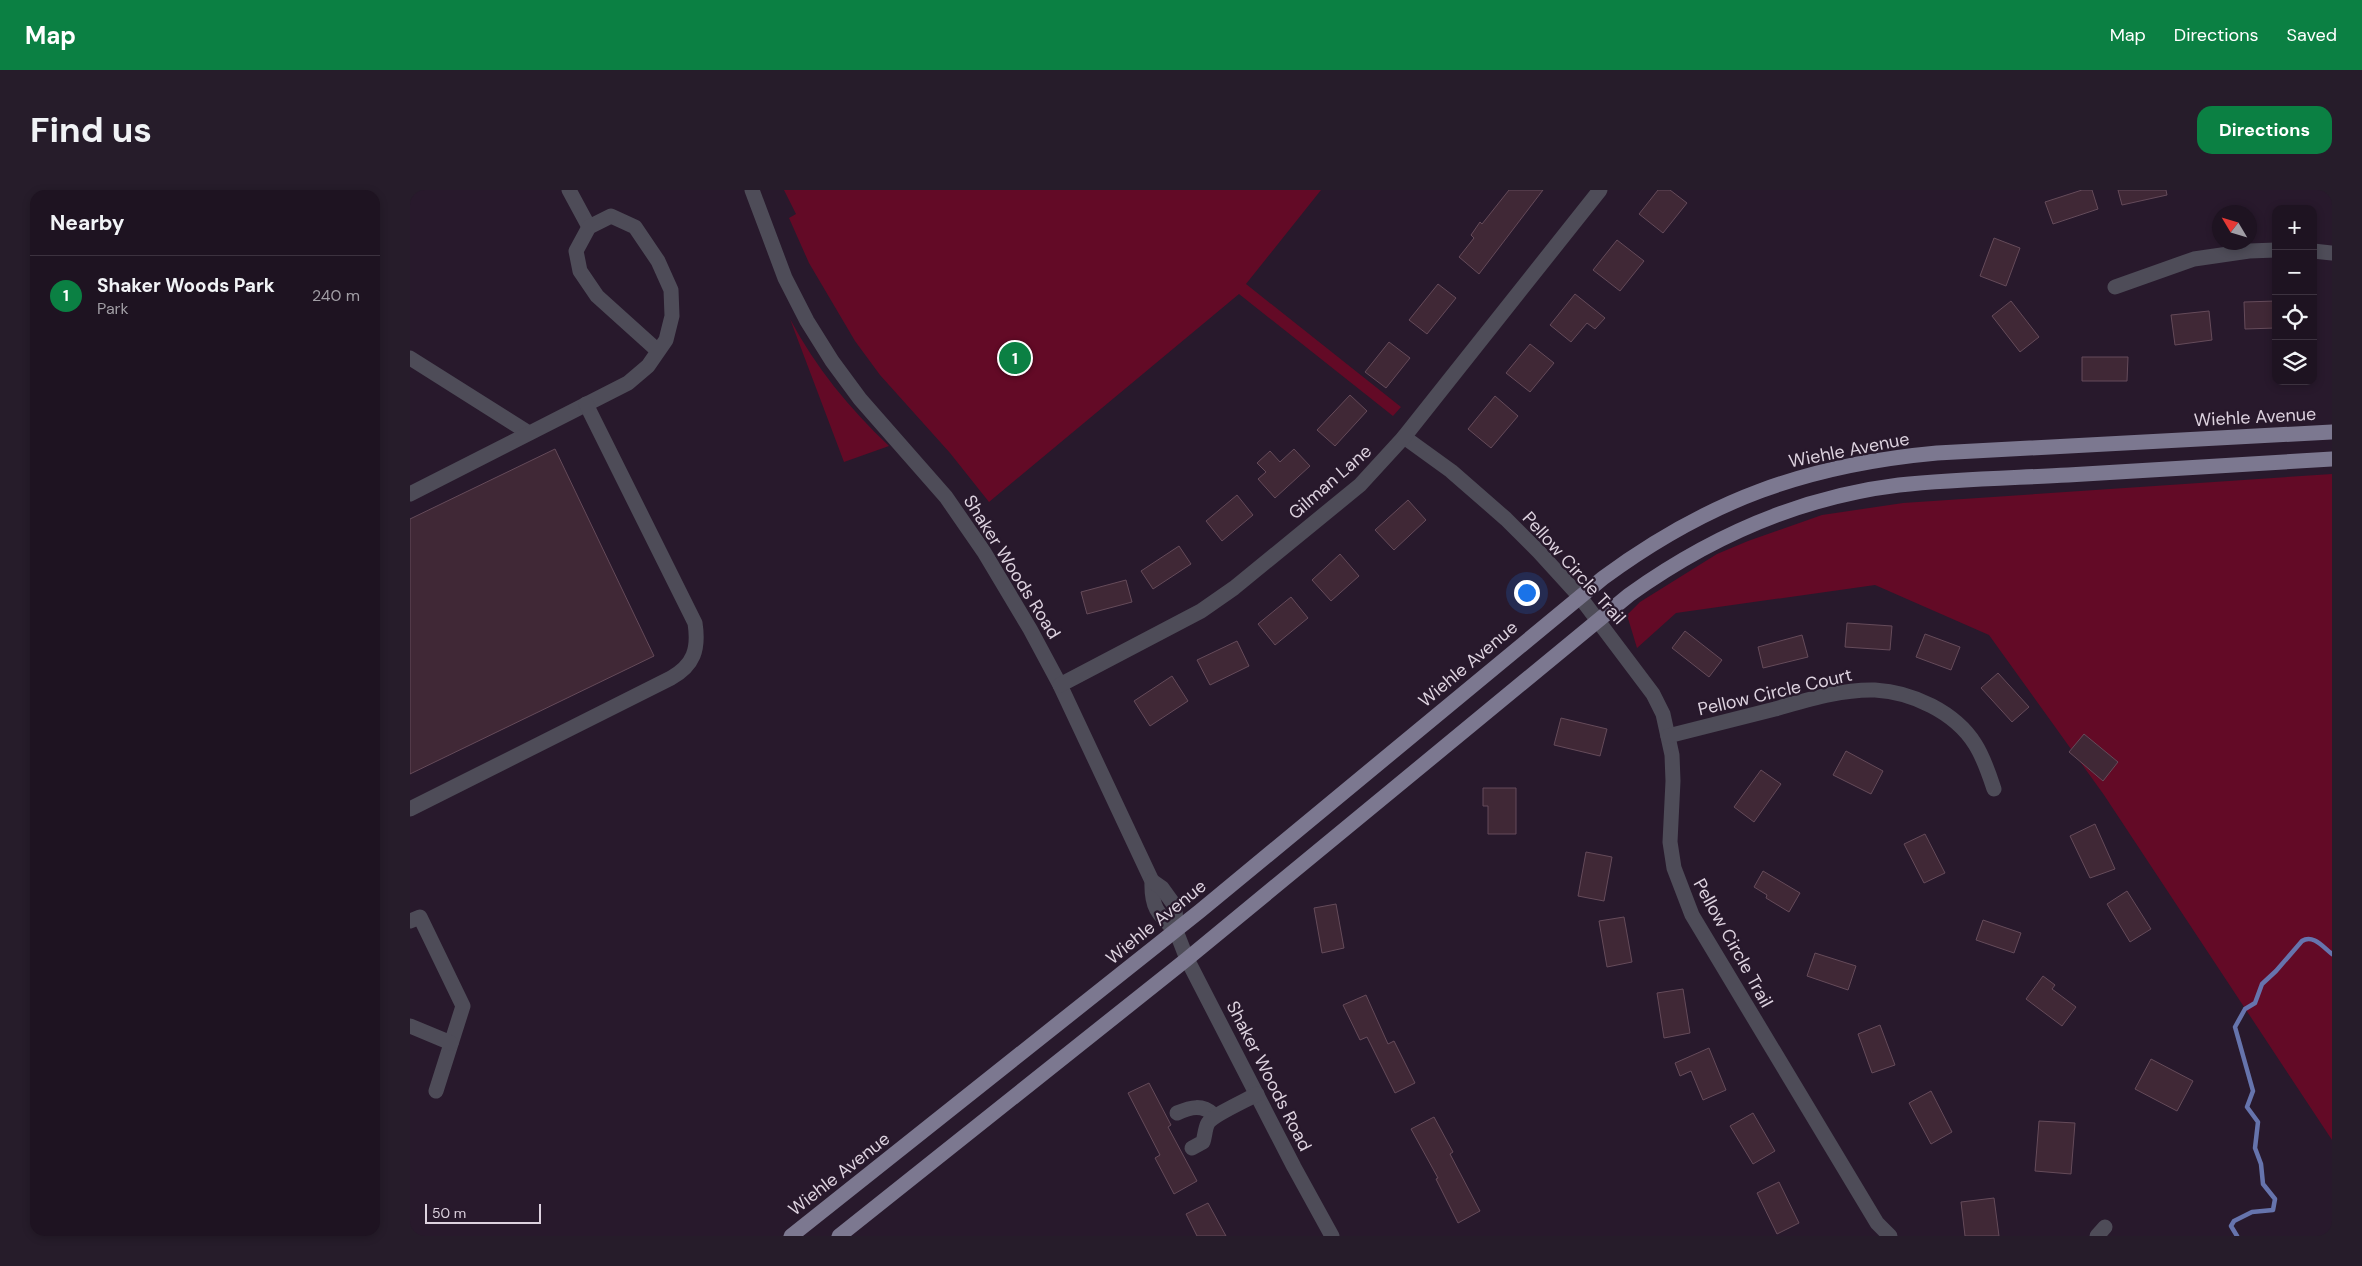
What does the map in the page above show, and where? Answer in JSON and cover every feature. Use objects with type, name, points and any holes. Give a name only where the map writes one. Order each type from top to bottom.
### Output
[{"type":"main road","name":"Wiehle Avenue","points":[[791,1236],[1176,931],[1580,597],[1630,558],[1691,520],[1776,484],[1830,469],[1888,458],[1937,453],[2332,432]]},
{"type":"main road","points":[[839,1236],[1187,959],[1598,621],[1656,576],[1714,542],[1782,512],[1826,499],[1899,485],[2332,459]]},
{"type":"street","points":[[569,190],[589,227]]},
{"type":"street","name":"Shaker Woods Road","points":[[752,190],[785,278],[827,353],[860,399],[946,497],[979,544],[1030,629],[1060,686],[1152,881],[1151,900],[1160,917],[1176,931],[1187,959],[1294,1167],[1332,1236]]},
{"type":"street","name":"Gilman Lane","points":[[1060,686],[1201,611],[1234,588],[1360,485],[1404,437],[1600,190]]},
{"type":"street","points":[[410,494],[628,384],[648,366],[658,352],[666,340],[672,316],[671,290],[658,261],[635,227],[611,216],[589,227],[576,251],[580,271],[597,296],[658,352]]},
{"type":"street","points":[[2115,288],[2194,259],[2240,252],[2272,250]]},
{"type":"street","points":[[2317,252],[2332,253]]},
{"type":"street","points":[[410,358],[529,433]]},
{"type":"street","points":[[410,809],[671,678],[684,670],[693,656],[698,640],[695,623],[586,404]]},
{"type":"street","name":"Pellow Circle Trail","points":[[1404,437],[1451,471],[1506,519],[1539,552],[1580,597],[1653,694],[1663,714],[1668,736],[1673,781],[1670,842],[1674,868],[1692,915],[1877,1223],[1890,1236]]},
{"type":"street","name":"Pellow Circle Court","points":[[1668,736],[1823,696],[1875,690],[1921,701],[1940,711],[1960,726],[1974,742],[1984,760],[1994,789]]},
{"type":"street","points":[[410,921],[420,917],[463,1006],[436,1091]]},
{"type":"street","points":[[410,1026],[452,1043]]},
{"type":"street","points":[[1192,1148],[1202,1142],[1207,1124],[1214,1115],[1223,1113],[1257,1094]]},
{"type":"street","points":[[1177,1113],[1190,1107],[1201,1107],[1214,1115]]},
{"type":"shaded area","points":[[784,190],[1321,190],[1246,284],[1401,407],[1393,416],[1239,294],[989,502],[950,453],[880,375],[855,341],[809,263],[789,218],[796,214]]},
{"type":"shaded area","points":[[790,319],[834,387],[889,446],[844,462]]},
{"type":"shaded area","points":[[2332,474],[2332,1140],[2104,795],[1989,635],[1875,585],[1676,613],[1637,648],[1627,615],[1640,602],[1717,554],[1822,515],[1903,503]]},
{"type":"building","points":[[1509,190],[1543,190],[1479,274],[1459,257],[1474,238],[1471,235],[1480,222],[1482,224]]},
{"type":"building","points":[[1658,190],[1670,190],[1687,203],[1663,233],[1639,214]]},
{"type":"building","points":[[2082,190],[2092,190],[2098,209],[2053,224],[2045,202]]},
{"type":"building","points":[[2118,190],[2166,190],[2167,195],[2122,205]]},
{"type":"building","points":[[1994,238],[2020,248],[2006,286],[1980,276]]},
{"type":"building","points":[[1617,240],[1644,261],[1620,291],[1593,270]]},
{"type":"building","points":[[1438,284],[1456,298],[1427,334],[1409,320]]},
{"type":"building","points":[[1575,294],[1605,318],[1595,329],[1587,323],[1571,342],[1550,325]]},
{"type":"building","points":[[2011,301],[2039,337],[2020,352],[1992,316]]},
{"type":"building","points":[[2272,301],[2272,328],[2245,329],[2244,302]]},
{"type":"building","points":[[2209,311],[2212,340],[2175,345],[2171,315]]},
{"type":"building","points":[[1389,342],[1410,358],[1386,388],[1365,372]]},
{"type":"building","points":[[1530,344],[1554,363],[1530,392],[1506,373]]},
{"type":"building","points":[[2082,357],[2128,357],[2127,381],[2082,381]]},
{"type":"building","points":[[1350,395],[1367,411],[1335,446],[1317,430]]},
{"type":"building","points":[[1495,396],[1518,416],[1491,448],[1468,429]]},
{"type":"building","points":[[555,449],[654,656],[410,774],[410,519]]},
{"type":"building","points":[[1294,449],[1310,466],[1275,498],[1258,479],[1266,472],[1257,463],[1270,451],[1280,462]]},
{"type":"building","points":[[1237,495],[1253,515],[1222,541],[1206,521]]},
{"type":"building","points":[[1408,500],[1426,520],[1394,550],[1375,530]]},
{"type":"building","points":[[1179,546],[1191,564],[1153,589],[1141,571]]},
{"type":"building","points":[[1340,554],[1359,576],[1331,601],[1312,580]]},
{"type":"building","points":[[1126,580],[1132,602],[1087,614],[1081,592]]},
{"type":"building","points":[[1291,597],[1308,618],[1275,645],[1258,624]]},
{"type":"building","points":[[1847,623],[1892,626],[1890,650],[1845,647]]},
{"type":"building","points":[[1685,631],[1722,660],[1709,677],[1672,648]]},
{"type":"building","points":[[1925,634],[1960,647],[1951,670],[1916,657]]},
{"type":"building","points":[[1802,635],[1808,657],[1763,668],[1758,647]]},
{"type":"building","points":[[1237,641],[1249,666],[1210,685],[1197,660]]},
{"type":"building","points":[[1998,673],[2029,707],[2012,722],[1981,688]]},
{"type":"building","points":[[1172,676],[1188,701],[1150,726],[1134,701]]},
{"type":"building","points":[[1561,718],[1607,729],[1600,756],[1554,745]]},
{"type":"building","points":[[2084,734],[2118,762],[2103,781],[2069,752]]},
{"type":"building","points":[[1846,751],[1883,771],[1871,794],[1833,775]]},
{"type":"building","points":[[1761,770],[1781,784],[1754,822],[1734,807]]},
{"type":"building","points":[[1483,788],[1516,788],[1516,834],[1488,834],[1488,806],[1483,806]]},
{"type":"building","points":[[2095,824],[2115,869],[2090,878],[2070,836]]},
{"type":"building","points":[[1925,834],[1945,873],[1924,883],[1904,844]]},
{"type":"building","points":[[1586,852],[1612,857],[1604,901],[1578,896]]},
{"type":"building","points":[[1763,871],[1800,893],[1789,912],[1766,898],[1767,895],[1754,887]]},
{"type":"building","points":[[2127,891],[2151,929],[2130,942],[2107,904]]},
{"type":"building","points":[[1336,904],[1344,948],[1322,953],[1314,908]]},
{"type":"building","points":[[1624,917],[1632,962],[1607,967],[1599,921]]},
{"type":"building","points":[[1983,920],[2021,933],[2014,953],[1976,940]]},
{"type":"building","points":[[1815,953],[1856,966],[1848,990],[1807,976]]},
{"type":"building","points":[[2043,976],[2055,985],[2052,989],[2076,1007],[2062,1026],[2026,999]]},
{"type":"building","points":[[1683,989],[1690,1033],[1664,1038],[1657,993]]},
{"type":"building","points":[[1366,995],[1388,1044],[1394,1041],[1415,1083],[1395,1093],[1367,1037],[1360,1040],[1343,1005]]},
{"type":"building","points":[[1880,1025],[1895,1065],[1872,1073],[1858,1034]]},
{"type":"building","points":[[1709,1048],[1726,1090],[1703,1100],[1691,1071],[1680,1076],[1675,1063]]},
{"type":"building","points":[[2151,1059],[2193,1081],[2177,1111],[2135,1089]]},
{"type":"building","points":[[1149,1083],[1171,1125],[1168,1127],[1197,1181],[1174,1194],[1155,1158],[1160,1155],[1128,1093]]},
{"type":"building","points":[[1931,1091],[1952,1132],[1931,1144],[1909,1103]]},
{"type":"building","points":[[1753,1113],[1775,1151],[1753,1164],[1730,1126]]},
{"type":"building","points":[[1434,1117],[1453,1152],[1450,1154],[1480,1211],[1458,1223],[1436,1179],[1438,1178],[1411,1129]]},
{"type":"building","points":[[2039,1121],[2075,1123],[2071,1174],[2035,1171]]},
{"type":"building","points":[[1779,1182],[1799,1223],[1777,1234],[1757,1193]]},
{"type":"building","points":[[1994,1198],[1999,1236],[1965,1236],[1961,1202]]},
{"type":"building","points":[[1208,1203],[1226,1236],[1197,1236],[1186,1214]]},
{"type":"waterway","points":[[2237,1236],[2231,1226],[2234,1221],[2252,1212],[2273,1210],[2275,1199],[2263,1184],[2261,1164],[2255,1148],[2258,1122],[2247,1107],[2253,1091],[2235,1027],[2245,1009],[2255,1003],[2262,984],[2302,941],[2306,939],[2314,940],[2332,954]]},
{"type":"place","name":"Shaker Woods Park","points":[[1015,358]]}]
